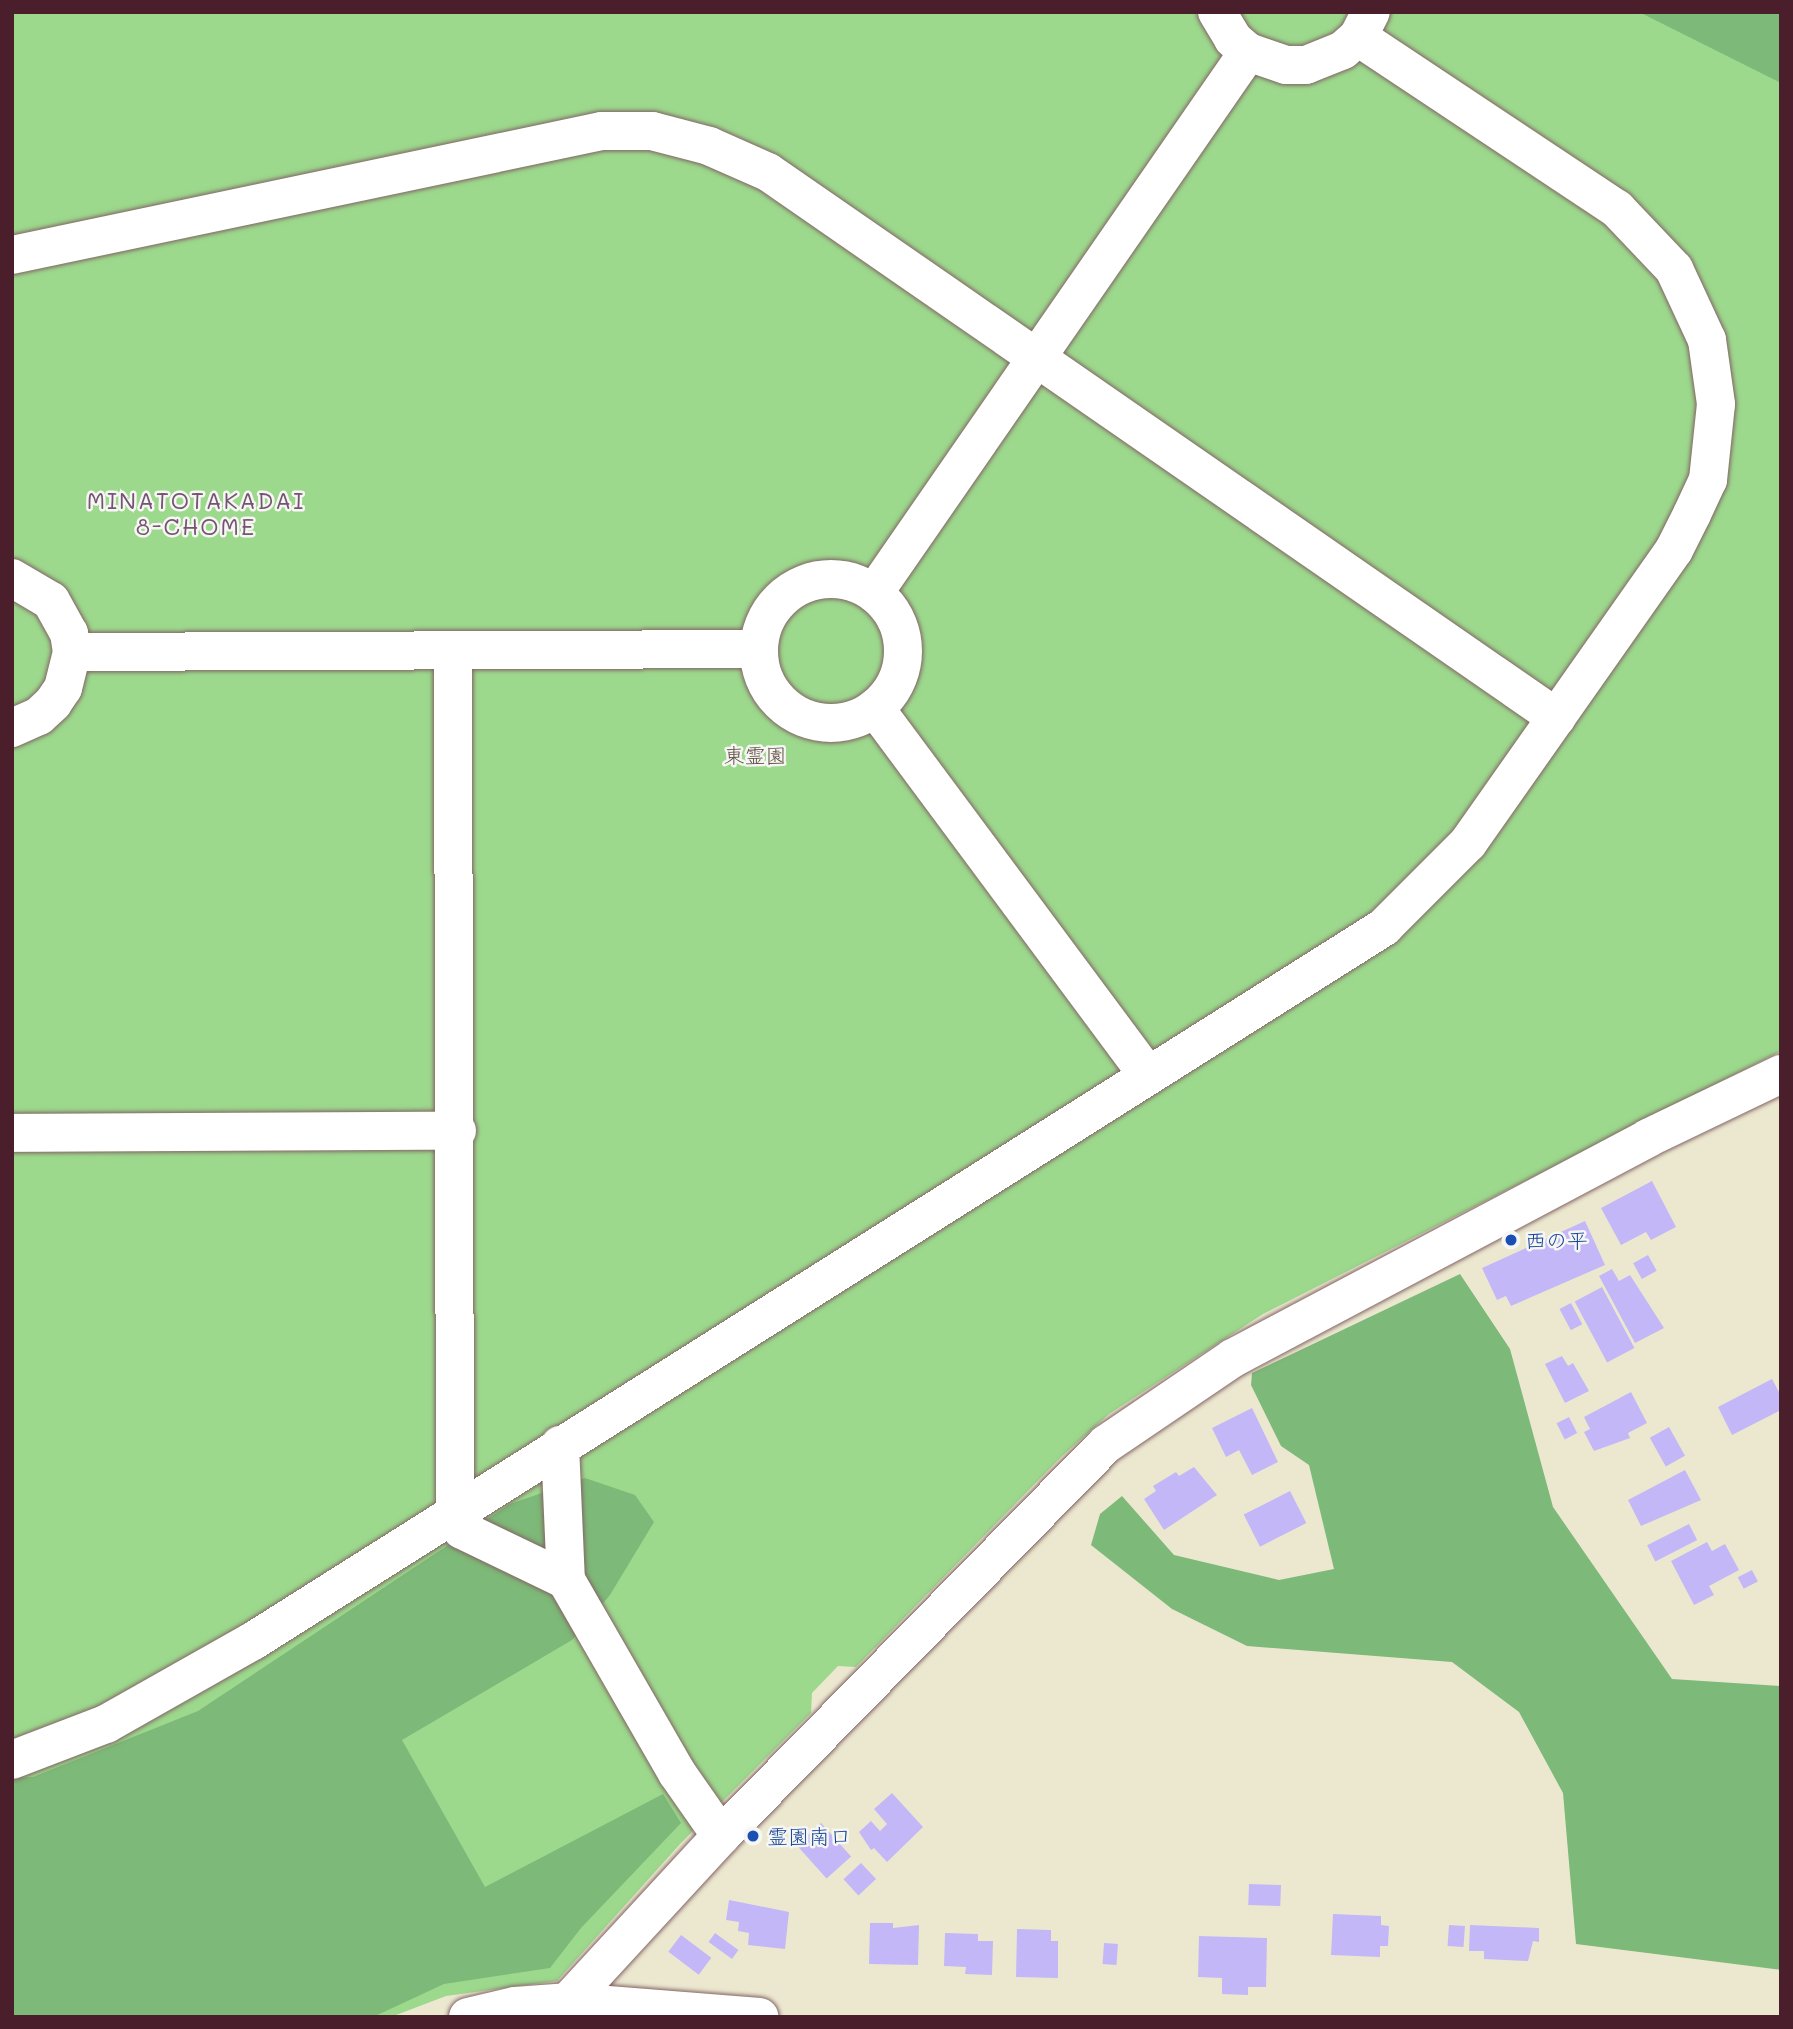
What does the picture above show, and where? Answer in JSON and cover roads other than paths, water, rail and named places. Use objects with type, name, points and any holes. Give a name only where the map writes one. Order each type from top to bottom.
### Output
[{"type":"street","points":[[12,1760],[117,1717],[253,1641],[1384,928],[1468,843],[1674,551],[1708,480],[1716,404],[1707,340],[1674,269],[1616,209],[1364,24],[1343,50],[1306,65],[1276,63],[1248,52],[1233,39],[1217,12]]},
{"type":"street","points":[[874,593],[1248,52]]},
{"type":"street","points":[[12,256],[602,131],[652,131],[709,146],[768,172],[1035,360],[1557,718]]},
{"type":"street","points":[[12,578],[51,601],[69,633],[72,652],[63,688],[53,703],[39,716],[12,728]]},
{"type":"street","points":[[839,579],[874,593],[888,606],[902,640],[898,678],[875,708],[841,722],[803,717],[774,695],[764,679],[759,649],[763,624],[773,607],[802,584],[839,579]]},
{"type":"street","points":[[72,652],[759,649]]},
{"type":"street","points":[[453,650],[457,1131],[455,1513],[462,1530],[566,1580]]},
{"type":"street","points":[[875,708],[1148,1075]]},
{"type":"street","points":[[562,2009],[721,1836],[1106,1444],[1233,1358],[1648,1138],[1781,1074]]},
{"type":"street","points":[[12,1133],[457,1131]]},
{"type":"street","points":[[560,1445],[566,1580],[677,1773],[721,1836]]},
{"type":"street","points":[[468,2017],[515,2006],[759,2017]]},
{"type":"place","name":"西の平","points":[[1511,1240]]},
{"type":"place","name":"霊園南口","points":[[753,1836]]},
{"type":"district","name":"MINATOTAKADAI 8-CHOME","points":[[196,513]]},
{"type":"park label","name":"東霊園","points":[[755,755]]}]
